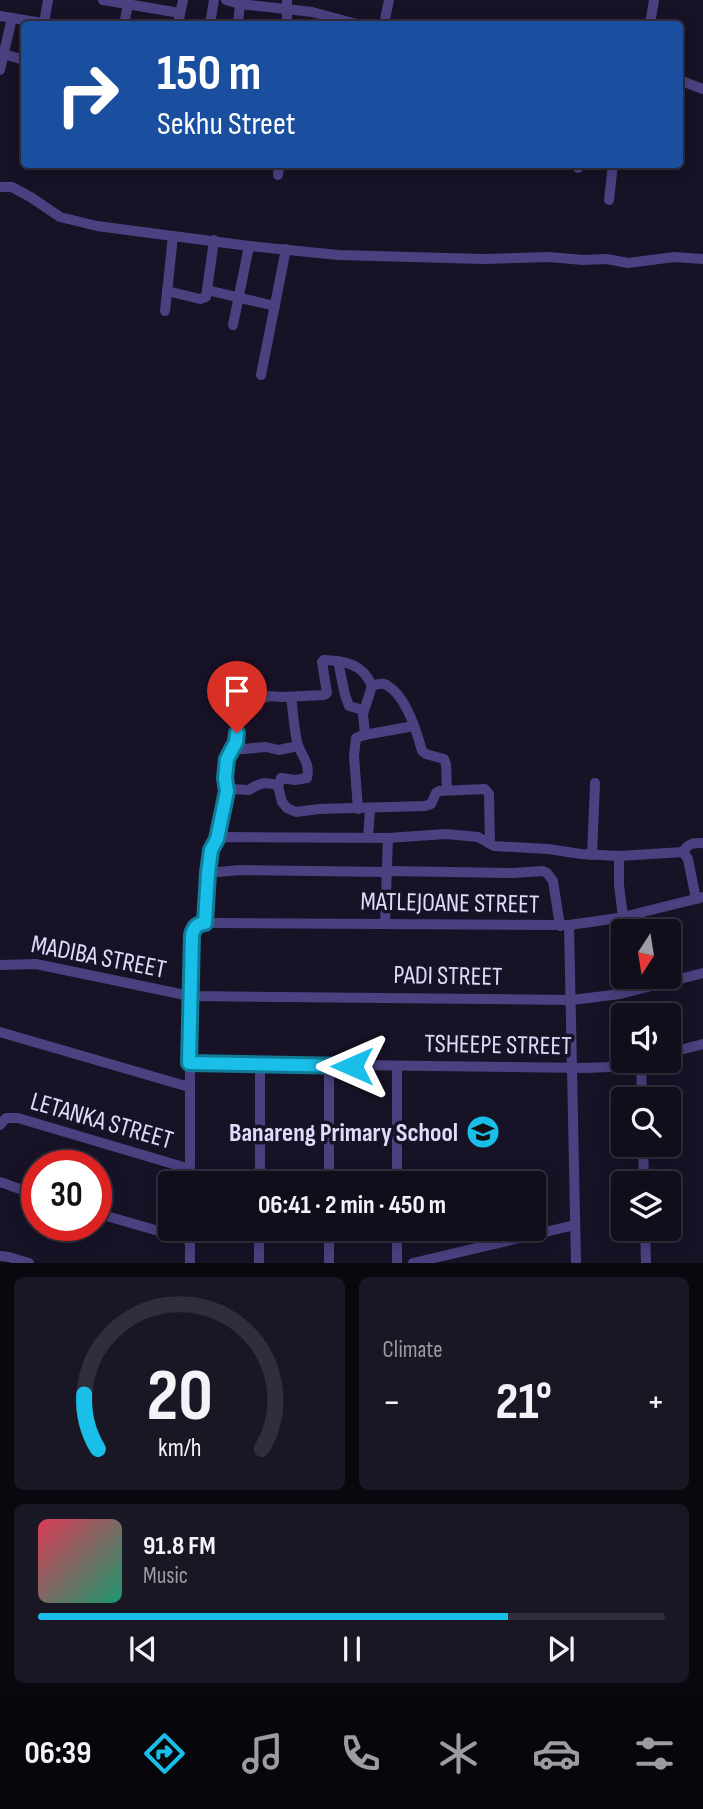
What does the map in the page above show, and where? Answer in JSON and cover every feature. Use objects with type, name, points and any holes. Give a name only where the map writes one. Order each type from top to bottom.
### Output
[{"type":"street","points":[[46,21],[48,0]]},
{"type":"street","points":[[103,0],[128,2],[180,13]]},
{"type":"street","points":[[179,21],[183,0]]},
{"type":"street","points":[[210,21],[214,0]]},
{"type":"street","points":[[385,21],[389,0]]},
{"type":"street","points":[[650,21],[654,0]]},
{"type":"street","points":[[125,21],[128,2]]},
{"type":"street","points":[[238,21],[232,2],[287,4],[346,21]]},
{"type":"street","points":[[0,16],[29,21]]},
{"type":"street","points":[[0,70],[12,18]]},
{"type":"street","points":[[4,54],[21,59]]},
{"type":"street","points":[[683,82],[703,89]]},
{"type":"street","points":[[609,200],[613,168]]},
{"type":"street","points":[[0,187],[12,187],[53,214],[97,226],[249,246],[358,257],[549,257],[607,259],[628,263],[674,257],[703,259]]},
{"type":"street","points":[[165,311],[173,236]]},
{"type":"street","points":[[167,291],[203,299],[206,297],[214,240]]},
{"type":"street","points":[[233,325],[249,246]]},
{"type":"street","points":[[261,375],[286,249]]},
{"type":"street","points":[[207,289],[275,306]]},
{"type":"street","points":[[327,693],[323,662],[326,660],[358,666],[372,686],[363,710],[365,735]]},
{"type":"street","points":[[338,662],[350,707],[363,710]]},
{"type":"street","points":[[372,686],[388,686],[410,714],[422,751],[446,761],[447,790]]},
{"type":"street","points":[[190,1169],[192,935],[200,925],[211,850],[217,839],[227,791],[227,759],[236,742],[233,706],[269,696],[319,696],[327,693],[345,695]]},
{"type":"street","points":[[291,697],[298,746],[303,753],[309,776],[306,779],[281,778],[278,786],[282,802],[287,808],[296,812],[429,806],[437,791],[485,789],[489,792],[490,844]]},
{"type":"street","points":[[358,809],[354,741],[358,736],[414,726]]},
{"type":"street","points":[[232,750],[266,747],[279,750],[298,746]]},
{"type":"street","points":[[227,791],[249,790],[260,783],[278,786]]},
{"type":"street","points":[[592,855],[595,783]]},
{"type":"street","points":[[368,838],[370,809]]},
{"type":"street","points":[[217,839],[388,838],[446,834],[478,837],[498,847],[548,849],[592,855],[683,852]]},
{"type":"street","points":[[385,924],[388,838]]},
{"type":"street","points":[[683,852],[687,845],[703,843]]},
{"type":"street","points":[[683,852],[688,859],[699,898]]},
{"type":"street","points":[[619,856],[623,917]]},
{"type":"street","points":[[208,873],[258,870],[547,873],[553,881],[565,926],[572,1000],[576,1263]]},
{"type":"street","name":"MATLEJOANE STREET","points":[[200,925],[565,926],[623,917],[699,898]]},
{"type":"street","name":"MADIBA STREET","points":[[0,965],[36,964],[190,996]]},
{"type":"street","name":"PADI STREET","points":[[190,996],[572,1000],[621,994],[703,973]]},
{"type":"street","points":[[0,1032],[189,1087]]},
{"type":"street","points":[[681,1050],[703,1044]]},
{"type":"street","name":"TSHEEPE STREET","points":[[189,1063],[329,1066],[611,1066]]},
{"type":"street","points":[[260,1065],[260,1171]]},
{"type":"street","points":[[329,1066],[329,1171]]},
{"type":"street","points":[[397,1066],[397,1171]]},
{"type":"street","name":"LETANKA STREET","points":[[1,1122],[6,1118],[18,1118],[190,1169]]},
{"type":"street","points":[[0,1182],[21,1189]]},
{"type":"street","points":[[112,1217],[158,1227]]},
{"type":"street","points":[[413,1263],[575,1224]]},
{"type":"street","points":[[190,1241],[190,1263]]},
{"type":"street","points":[[259,1241],[259,1263]]},
{"type":"street","points":[[329,1241],[329,1263]]},
{"type":"street","points":[[397,1241],[397,1263]]},
{"type":"street","points":[[645,1241],[646,1263]]},
{"type":"street","points":[[0,1256],[29,1263]]},
{"type":"place","name":"Banareng Primary School","points":[[483,1132]]},
{"type":"route","points":[[237,733],[236,742],[227,759],[227,791],[217,839],[211,850],[205,923],[195,927],[192,935],[189,1063],[352,1066]]}]
